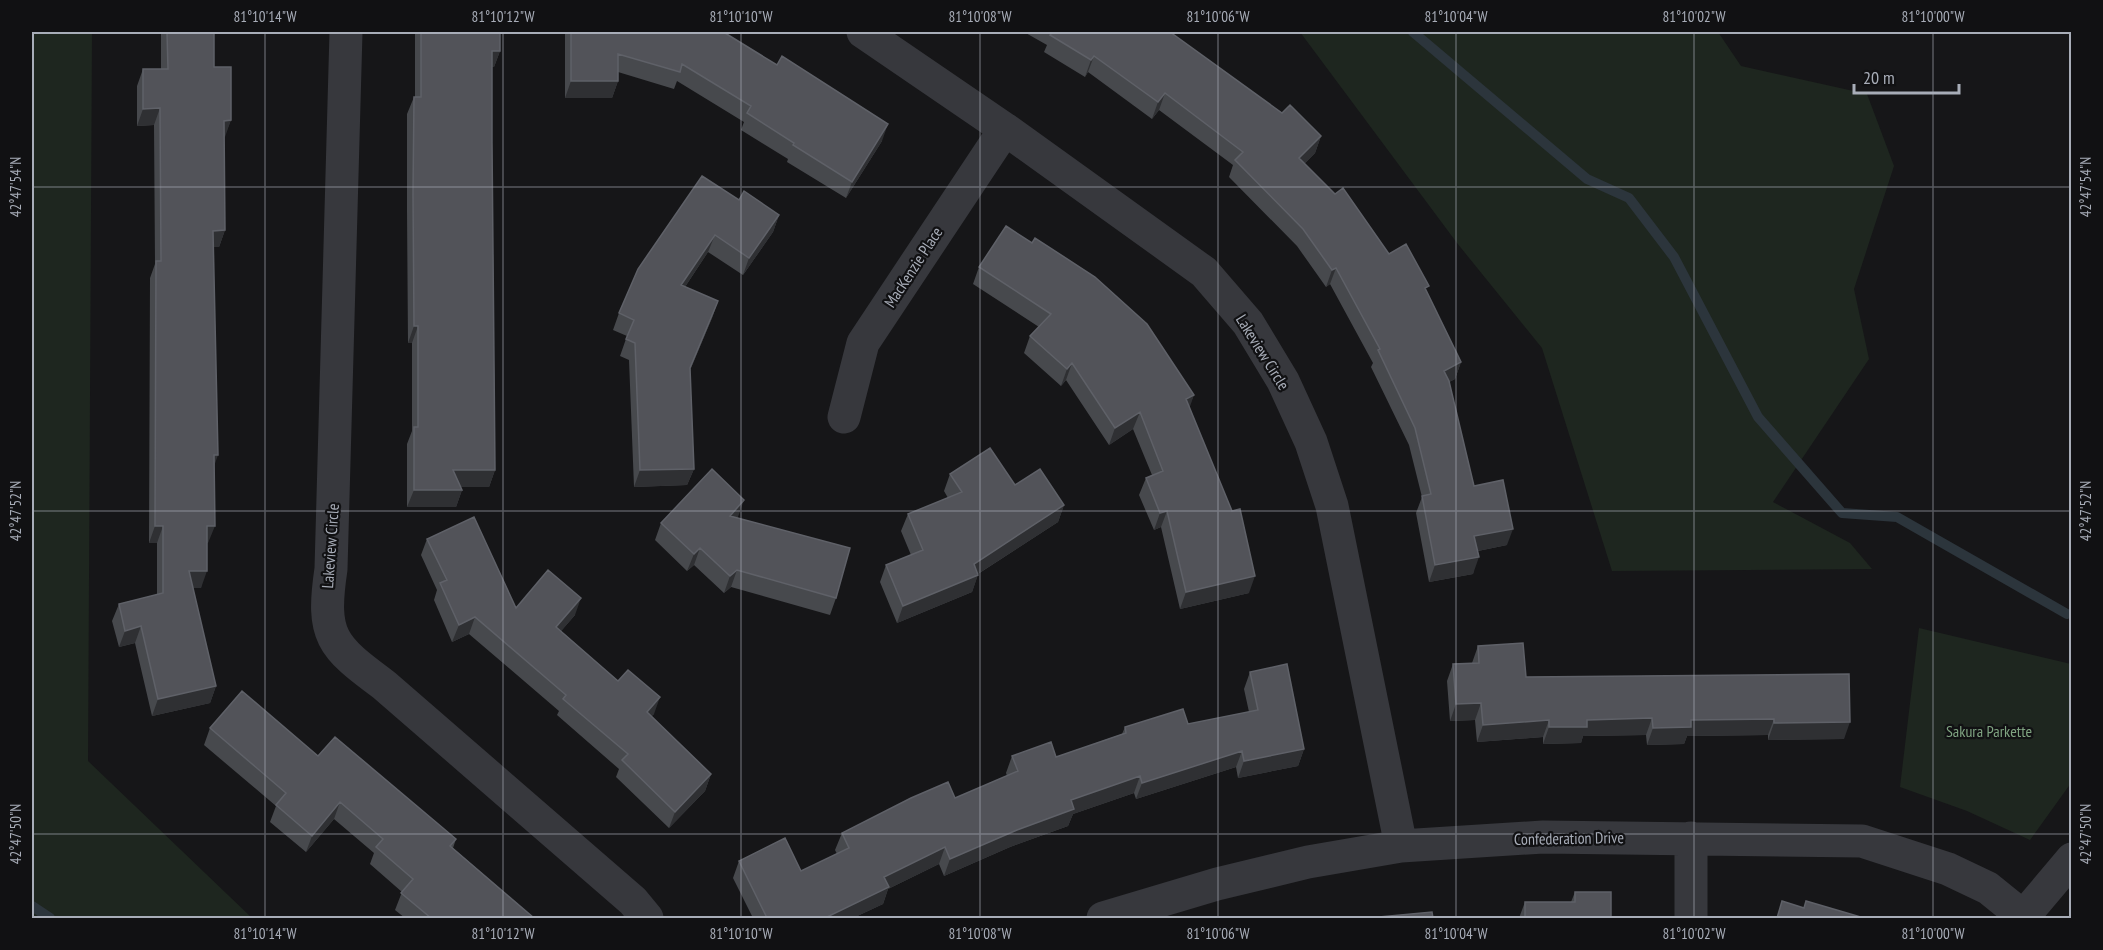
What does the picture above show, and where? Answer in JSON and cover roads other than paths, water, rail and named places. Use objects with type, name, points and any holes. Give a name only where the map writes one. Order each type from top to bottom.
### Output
[{"type":"street","name":"Lakeview Circle","points":[[346,32],[331,569],[326,604],[332,640],[356,664],[384,685],[633,901],[647,918]]},
{"type":"street","name":"Lakeview Circle","points":[[863,32],[1005,129],[1204,272],[1248,323],[1283,381],[1311,442],[1332,506],[1401,846]]},
{"type":"street","name":"MacKenzie Place","points":[[844,417],[863,343],[1005,129]]},
{"type":"street","name":"Confederation Drive","points":[[1103,918],[1228,881],[1308,862],[1401,846],[1543,837],[1862,841],[1948,869],[1988,888],[2024,918]]},
{"type":"street","points":[[1691,838],[1691,918]]},
{"type":"street","points":[[2024,918],[2072,859]]},
{"type":"waterway","points":[[1413,32],[1587,179],[1629,198],[1674,257],[1758,417],[1842,513],[1897,517],[2067,614]]},
{"type":"waterway","points":[[32,906],[50,918]]},
{"type":"park label","name":"Sakura Parkette","points":[[1989,731]]}]
